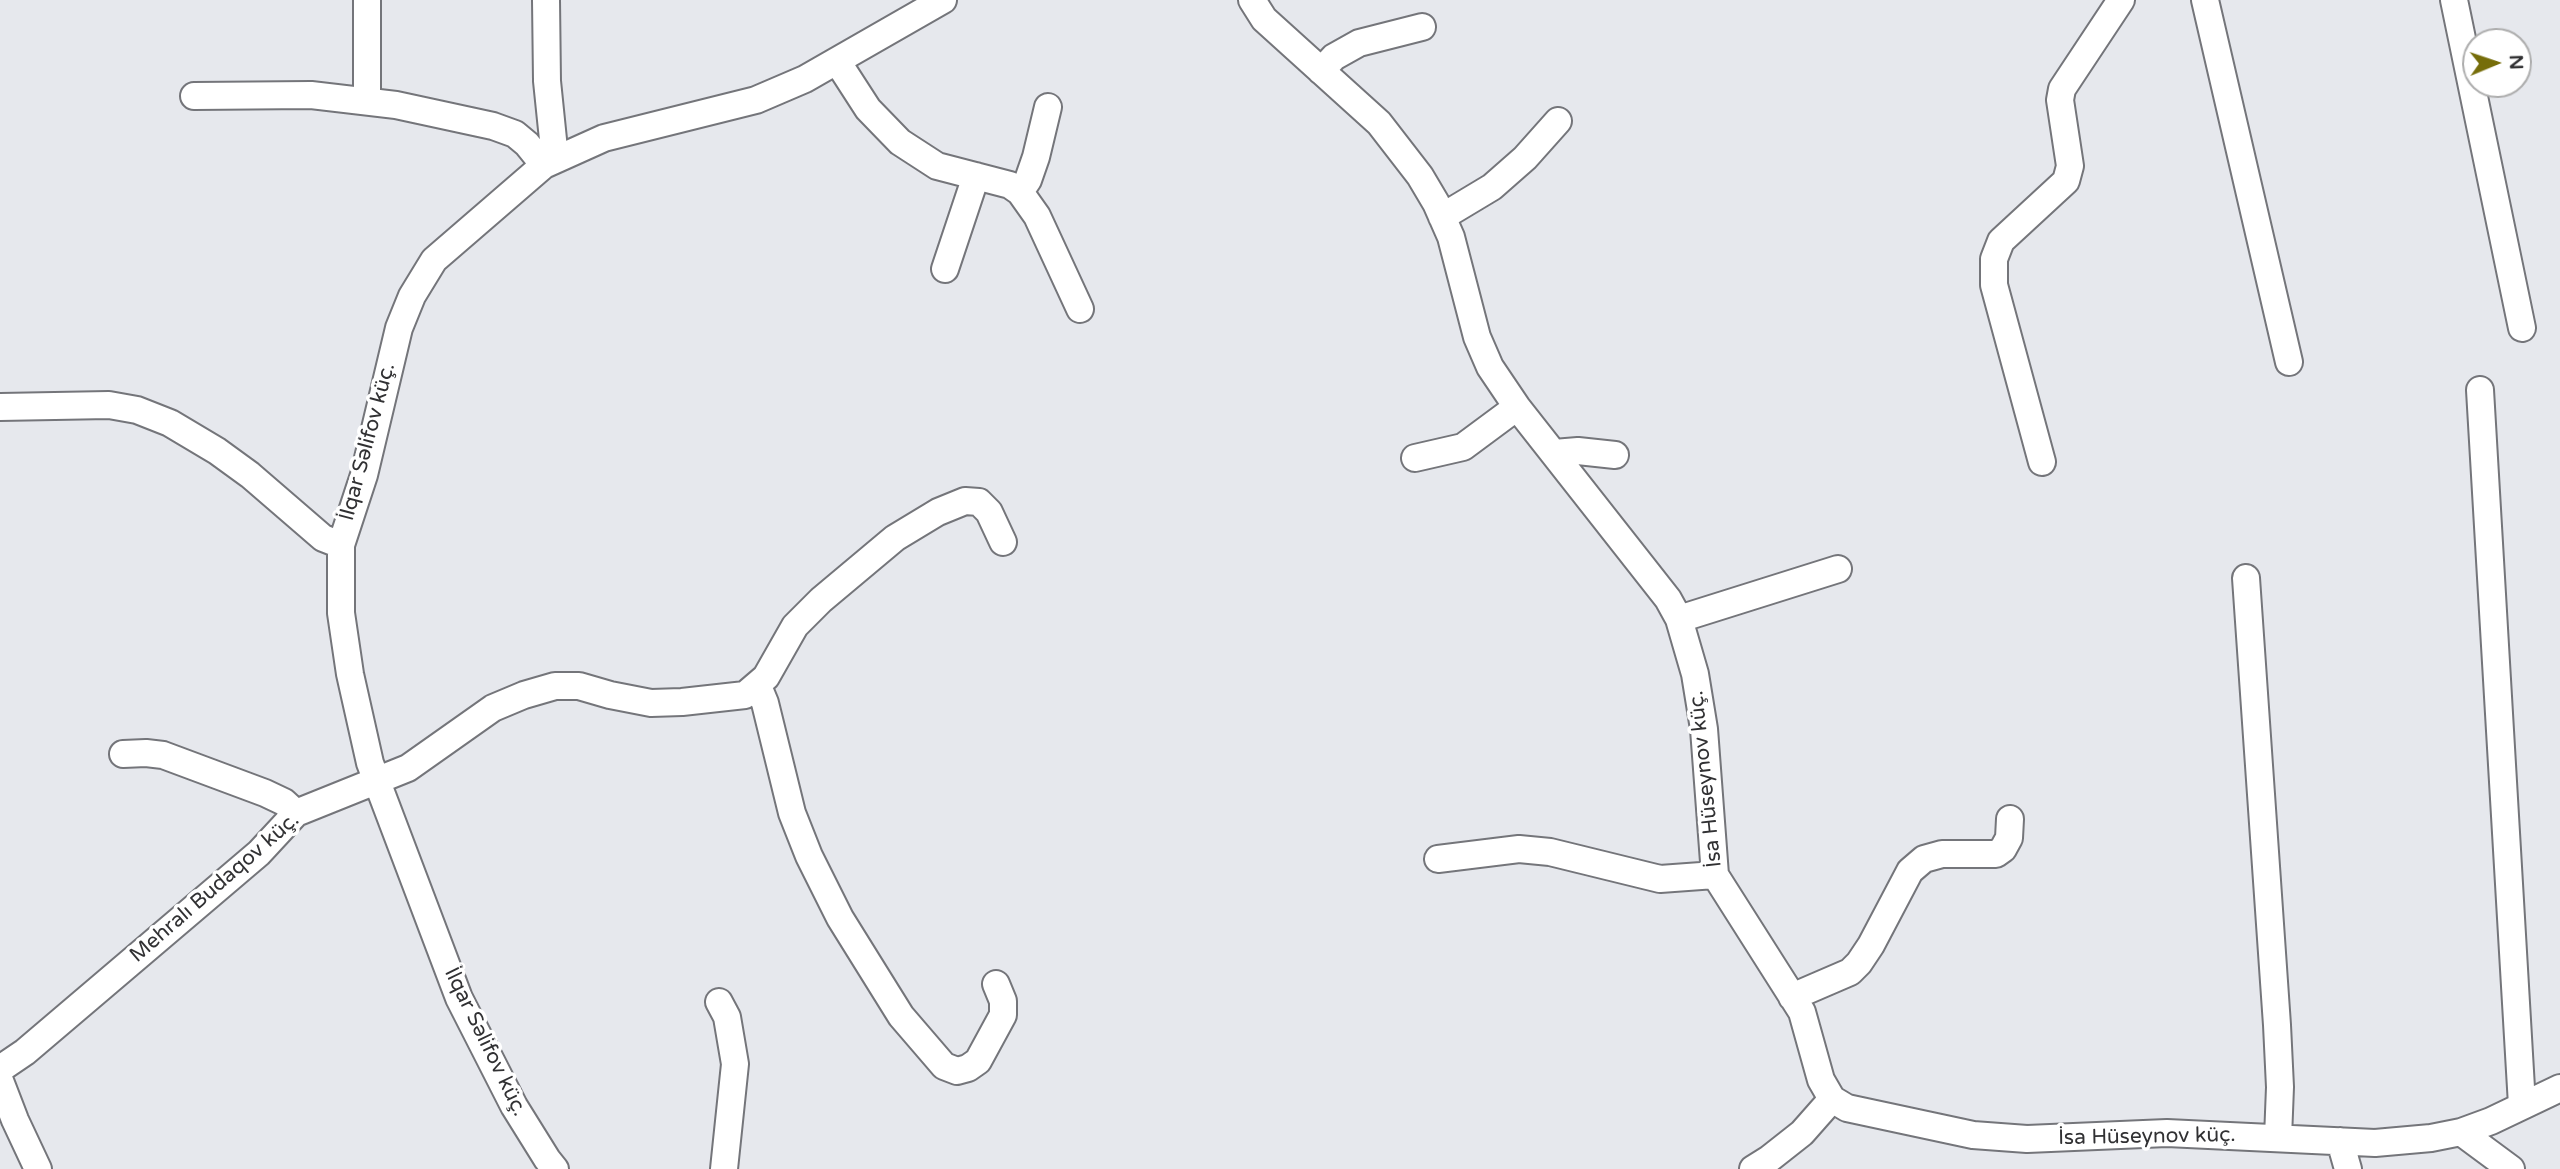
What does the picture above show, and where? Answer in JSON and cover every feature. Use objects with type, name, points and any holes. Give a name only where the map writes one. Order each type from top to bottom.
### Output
[{"type":"street","points":[[367,0],[367,100]]},
{"type":"street","points":[[546,0],[549,162]]},
{"type":"street","name":"İlqar Səlifov küç.","points":[[555,1169],[514,1106],[459,998],[370,763],[350,674],[341,613],[341,545],[365,475],[398,328],[412,296],[434,260],[549,162],[604,138],[756,100],[805,79],[943,0]]},
{"type":"street","name":"İsa Hüseynov küç.","points":[[1252,0],[1264,19],[1379,123],[1420,176],[1442,217],[1460,268],[1477,337],[1490,366],[1517,407],[1668,598],[1679,619],[1695,674],[1704,729],[1715,875],[1802,1012],[1821,1080],[1832,1099],[1847,1108],[1973,1135],[2027,1139],[2167,1133],[2400,1142],[2460,1132],[2491,1121],[2560,1088]]},
{"type":"street","points":[[2042,462],[1994,285],[1994,259],[2001,241],[2066,181],[2070,166],[2060,100],[2062,89],[2121,0]]},
{"type":"street","points":[[2205,0],[2289,362]]},
{"type":"street","points":[[2454,0],[2522,328]]},
{"type":"street","points":[[1321,71],[1334,57],[1359,43],[1422,27]]},
{"type":"street","points":[[836,61],[868,109],[900,142],[937,166],[1010,185],[1020,192],[1037,216],[1080,309]]},
{"type":"street","points":[[194,96],[311,95],[367,100],[493,126],[515,134],[549,162]]},
{"type":"street","points":[[1020,192],[1028,180],[1036,157],[1048,107]]},
{"type":"street","points":[[1442,217],[1492,187],[1525,158],[1558,121]]},
{"type":"street","points":[[945,269],[976,176]]},
{"type":"street","points":[[2480,390],[2522,1105]]},
{"type":"street","points":[[0,407],[109,405],[137,410],[217,451],[250,475],[323,538],[341,545]]},
{"type":"street","points":[[1415,458],[1464,447],[1517,407]]},
{"type":"street","points":[[1554,453],[1578,451],[1615,455]]},
{"type":"street","points":[[996,984],[1003,1000],[1003,1015],[978,1061],[957,1071],[944,1066],[901,1016],[840,918],[815,869],[792,813],[765,703],[758,686],[795,626],[821,600],[895,538],[938,512],[965,501],[979,502],[989,512],[1003,542]]},
{"type":"street","points":[[1679,619],[1838,569]]},
{"type":"street","points":[[2246,578],[2277,1025],[2280,1087],[2278,1138]]},
{"type":"street","name":"Mehralı Budaqov küç.","points":[[0,1069],[25,1052],[259,853],[296,813],[424,759],[493,708],[555,686],[579,686],[610,695],[661,703],[745,695],[758,686]]},
{"type":"street","points":[[123,754],[163,755],[265,793],[284,802],[296,813]]},
{"type":"street","points":[[1792,997],[1850,972],[1859,963],[1910,871],[1924,859],[1942,854],[1996,854],[2003,849],[2008,838],[2010,819]]},
{"type":"street","points":[[1438,859],[1519,849],[1550,852],[1660,879],[1715,875]]},
{"type":"street","points":[[719,1002],[727,1017],[735,1063],[724,1169]]},
{"type":"street","points":[[0,1081],[38,1169]]},
{"type":"street","points":[[1754,1169],[1802,1133],[1832,1099]]},
{"type":"street","points":[[2460,1132],[2511,1169]]},
{"type":"street","points":[[2340,1141],[2348,1169]]}]
